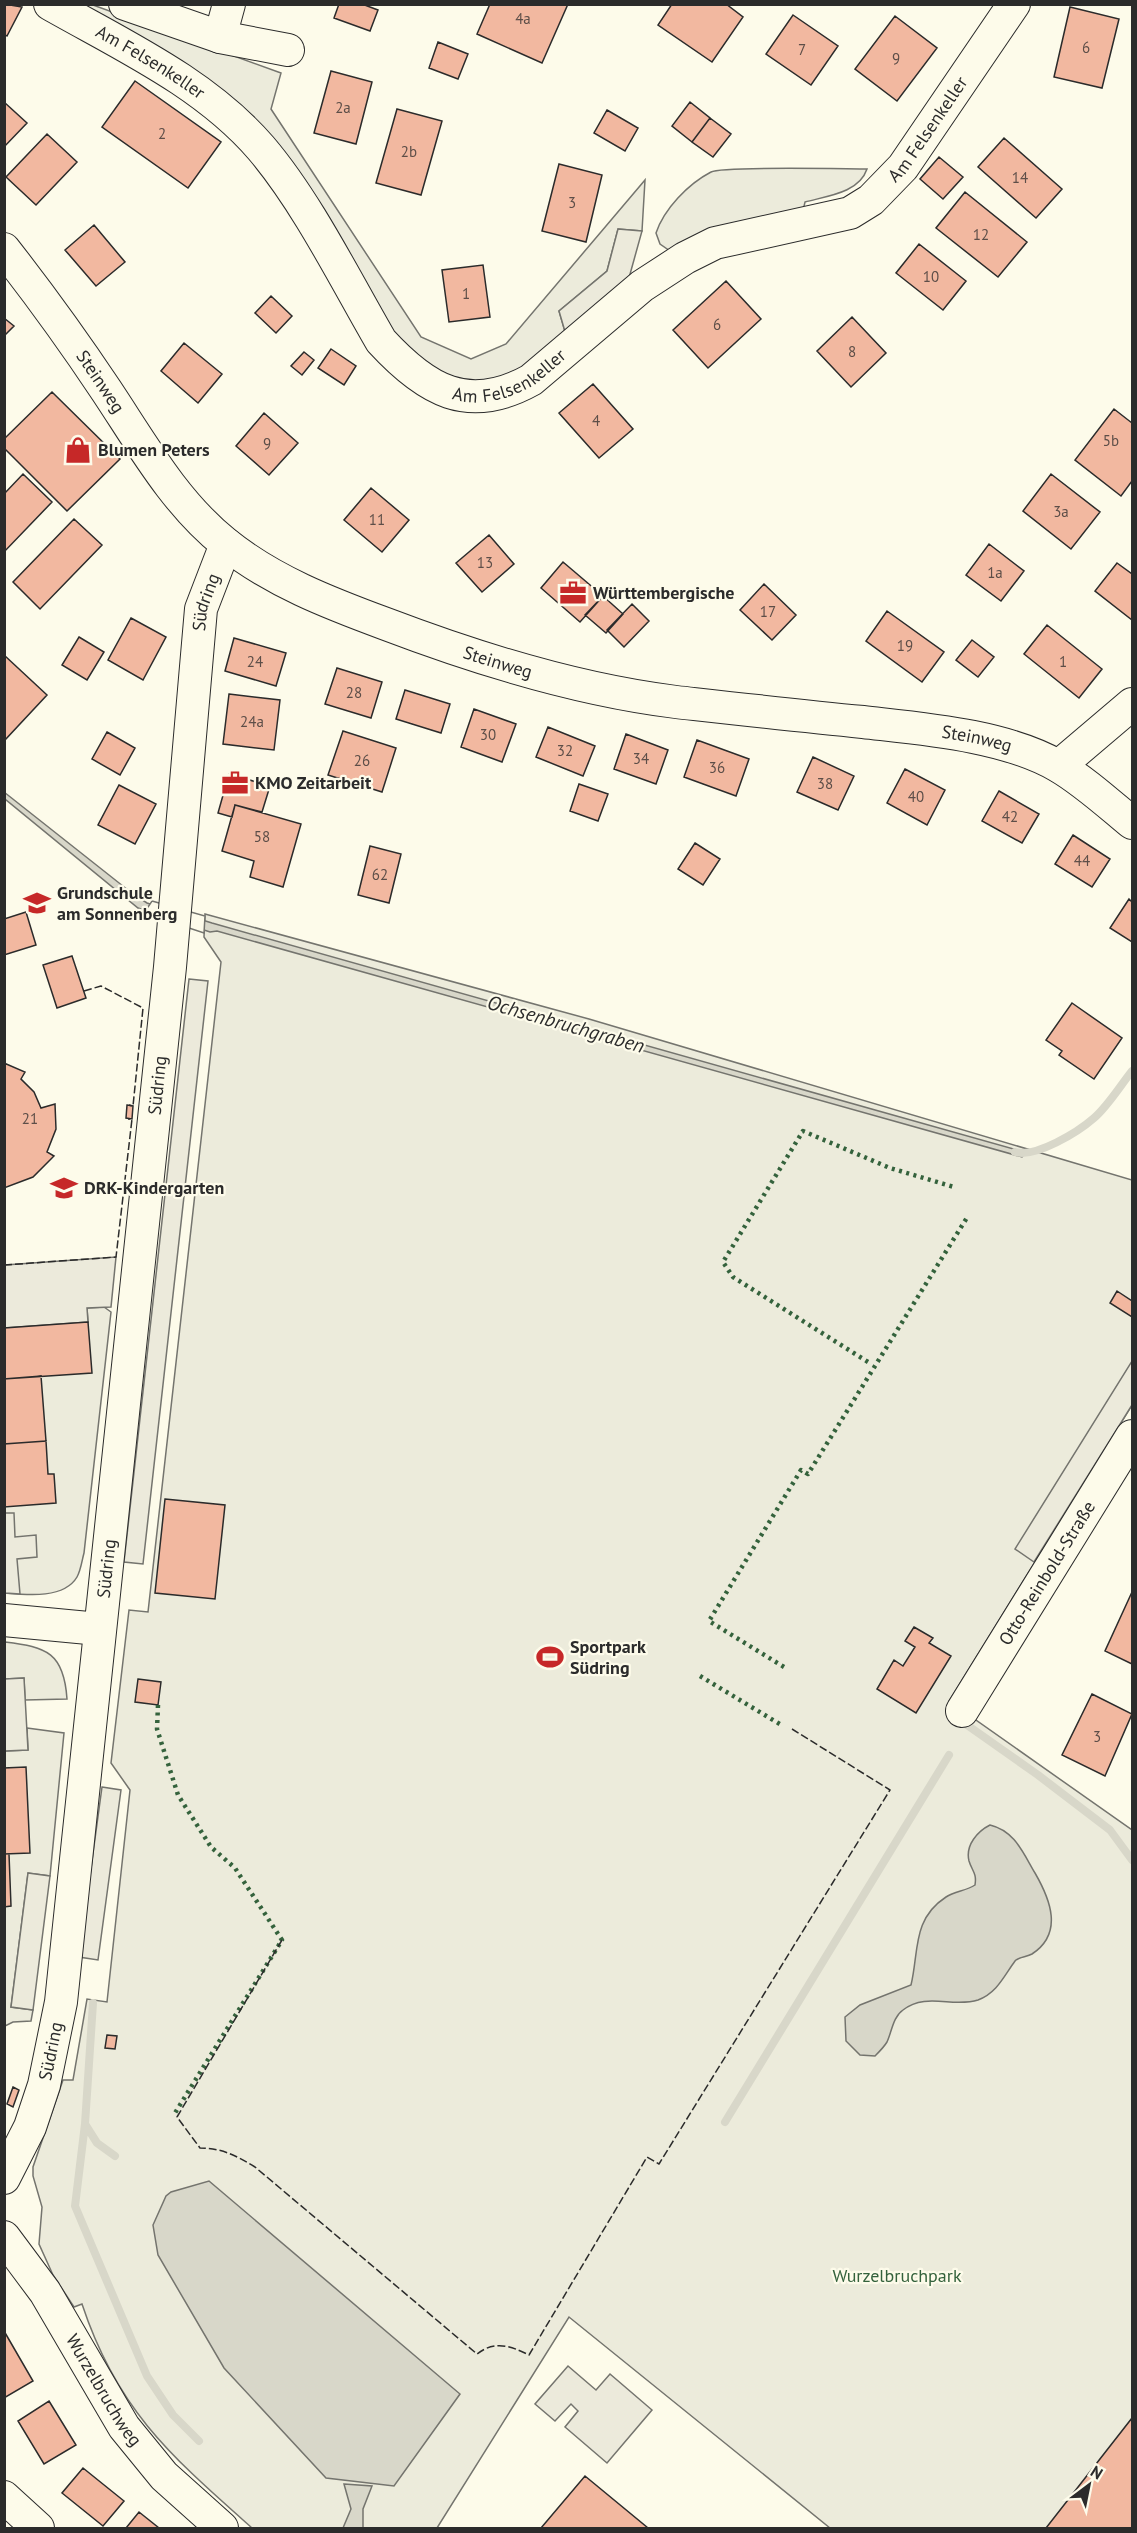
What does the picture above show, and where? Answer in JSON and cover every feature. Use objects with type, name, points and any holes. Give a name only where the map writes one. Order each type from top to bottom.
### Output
[{"type":"street","name":"Am Felsenkeller","points":[[50,4],[162,69],[226,113],[259,146],[283,176],[381,341],[418,377],[438,389],[462,397],[488,397],[512,391],[531,380],[642,286],[685,258],[715,243],[850,213],[871,200],[903,167],[1000,10]]},
{"type":"street","points":[[125,4],[220,37],[288,50]]},
{"type":"street","points":[[220,37],[229,4]]},
{"type":"street","name":"Steinweg","points":[[4,249],[69,335],[175,492],[198,519],[226,544],[288,584],[332,604],[416,636],[498,662],[591,686],[671,702],[910,728],[1006,746],[1059,766],[1132,823]]},
{"type":"street","name":"Südring","points":[[4,2178],[30,2127],[50,2063],[61,2002],[174,931],[201,609],[226,544]]},
{"type":"street","points":[[1059,766],[1132,704]]},
{"type":"street","name":"Otto-Reinbold-Straße","points":[[962,1711],[1132,1436]]},
{"type":"street","points":[[4,1620],[99,1629]]},
{"type":"street","name":"Wurzelbruchweg","points":[[4,2237],[45,2292],[103,2393],[131,2436],[164,2476],[222,2529]]},
{"type":"street","points":[[4,2497],[38,2529]]},
{"type":"green space","points":[[69,5],[93,5],[281,73],[271,109],[421,337],[471,359],[506,344],[645,180],[642,231],[618,229],[607,271],[559,311],[566,335],[530,366],[484,383],[450,379],[402,347],[290,171]]},
{"type":"green space","points":[[759,168],[867,169],[863,177],[850,188],[805,202],[802,215],[673,253],[660,244],[656,233],[665,215],[678,198],[694,183],[711,172]]},
{"type":"green space","name":"Sportpark Südring","points":[[205,914],[589,1019],[1132,1180],[1132,1405],[949,1701],[1132,1830],[1132,2528],[830,2528],[569,2317],[437,2528],[252,2528],[196,2478],[150,2429],[112,2374],[82,2304],[74,2307],[53,2275],[39,2244],[42,2207],[33,2176],[33,2167],[63,2080],[73,2080],[87,1999],[107,2002],[130,1790],[111,1763],[129,1610],[148,1612],[221,962],[204,937]]},
{"type":"green space","points":[[104,1307],[111,1312],[84,1553],[80,1571],[71,1584],[54,1592],[34,1595],[5,1593],[5,1328],[88,1322],[87,1308]]},
{"type":"green space","points":[[5,1642],[32,1647],[51,1655],[62,1671],[67,1699],[25,1700],[24,1678],[5,1679]]},
{"type":"green space","points":[[27,1728],[64,1733],[50,1876],[28,1873],[11,2007],[33,2010],[31,2021],[13,2022],[5,2026],[5,1751],[28,1750]]},
{"type":"shaded area","points":[[618,229],[642,231],[627,285],[566,335],[559,311],[607,271]]},
{"type":"shaded area","points":[[189,979],[208,981],[143,1564],[124,1562]]},
{"type":"shaded area","points":[[116,1257],[111,1307],[87,1308],[88,1322],[5,1328],[5,1265]]},
{"type":"shaded area","points":[[1132,1361],[1132,1405],[1034,1562],[1015,1549]]},
{"type":"shaded area","points":[[5,1513],[14,1513],[15,1537],[36,1535],[37,1557],[17,1559],[20,1594],[5,1593]]},
{"type":"shaded area","points":[[24,1678],[28,1750],[5,1751],[5,1679]]},
{"type":"shaded area","points":[[102,1787],[121,1790],[98,1960],[79,1957]]},
{"type":"shaded area","points":[[28,1873],[50,1876],[33,2010],[11,2007]]},
{"type":"shaded area","points":[[568,2366],[596,2390],[610,2374],[652,2410],[607,2463],[565,2427],[578,2411],[571,2404],[555,2421],[535,2404]]},
{"type":"water","points":[[4,792],[147,903],[1024,1152],[1024,1154],[1022,1157],[217,931],[210,932],[138,908],[5,799]]},
{"type":"water","points":[[990,1825],[1006,1832],[1012,1838],[1040,1883],[1051,1915],[1048,1936],[1042,1946],[1032,1954],[1015,1961],[999,1984],[985,1997],[969,2002],[930,2001],[912,2005],[897,2016],[887,2042],[875,2056],[860,2055],[846,2041],[845,2017],[860,2005],[911,1985],[919,1937],[927,1915],[946,1897],[975,1885],[975,1875],[968,1855],[969,1849],[977,1835]]},
{"type":"water","points":[[209,2181],[460,2394],[394,2486],[326,2478],[224,2368],[158,2255],[153,2225],[166,2196],[171,2192]]},
{"type":"water","points":[[344,2484],[372,2486],[363,2509],[363,2528],[343,2528],[351,2509]]},
{"type":"pier","points":[[152,901],[205,916],[204,933],[144,913]]},
{"type":"building","points":[[4,4],[22,7],[7,36],[4,34]]},
{"type":"building","points":[[339,4],[362,4],[378,10],[370,31],[334,18]]},
{"type":"building","points":[[490,4],[568,4],[542,63],[477,34]]},
{"type":"building","points":[[672,4],[726,4],[743,17],[712,62],[658,25]]},
{"type":"building","points":[[1070,7],[1119,19],[1102,88],[1054,77]]},
{"type":"building","points":[[793,15],[838,46],[811,85],[766,54]]},
{"type":"building","points":[[895,16],[937,48],[897,101],[855,69]]},
{"type":"building","points":[[438,42],[468,54],[458,79],[429,68]]},
{"type":"building","points":[[331,71],[372,82],[356,144],[314,133]]},
{"type":"building","points":[[135,81],[221,142],[188,188],[102,127]]},
{"type":"building","points":[[4,102],[27,123],[4,147]]},
{"type":"building","points":[[690,102],[710,118],[692,142],[672,126]]},
{"type":"building","points":[[397,109],[442,121],[421,195],[376,183]]},
{"type":"building","points":[[607,110],[638,128],[625,151],[594,133]]},
{"type":"building","points":[[710,118],[731,134],[713,157],[692,142]]},
{"type":"building","points":[[47,134],[77,162],[36,205],[6,177]]},
{"type":"building","points":[[1004,138],[1062,189],[1036,218],[978,167]]},
{"type":"building","points":[[939,157],[963,177],[943,199],[920,179]]},
{"type":"building","points":[[559,164],[602,175],[586,242],[542,231]]},
{"type":"building","points":[[965,192],[1027,242],[998,277],[936,228]]},
{"type":"building","points":[[94,225],[125,262],[96,286],[65,250]]},
{"type":"building","points":[[919,244],[966,281],[943,310],[896,273]]},
{"type":"building","points":[[483,265],[490,317],[449,322],[442,270]]},
{"type":"building","points":[[726,281],[761,319],[708,368],[673,330]]},
{"type":"building","points":[[271,296],[292,316],[276,333],[255,313]]},
{"type":"building","points":[[852,317],[886,353],[851,387],[817,351]]},
{"type":"building","points":[[4,318],[14,326],[4,336]]},
{"type":"building","points":[[184,343],[222,374],[198,403],[161,371]]},
{"type":"building","points":[[331,349],[356,366],[344,385],[318,368]]},
{"type":"building","points":[[304,352],[314,360],[302,375],[291,366]]},
{"type":"building","points":[[593,384],[633,429],[599,458],[559,413]]},
{"type":"building","points":[[52,392],[120,459],[67,511],[4,448],[4,439]]},
{"type":"building","points":[[1114,409],[1132,423],[1132,481],[1121,496],[1075,460]]},
{"type":"building","points":[[264,413],[298,443],[269,475],[236,446]]},
{"type":"building","points":[[23,474],[52,502],[4,552],[4,494]]},
{"type":"building","points":[[1051,474],[1100,512],[1071,549],[1023,511]]},
{"type":"building","points":[[371,488],[409,520],[382,552],[344,520]]},
{"type":"building","points":[[74,519],[102,545],[40,609],[13,582]]},
{"type":"building","points":[[489,535],[514,564],[482,592],[456,563]]},
{"type":"building","points":[[989,544],[1024,571],[1001,601],[966,575]]},
{"type":"building","points":[[563,562],[603,596],[580,622],[541,588]]},
{"type":"building","points":[[1117,563],[1132,574],[1132,620],[1095,591]]},
{"type":"building","points":[[764,584],[796,615],[772,640],[740,610]]},
{"type":"building","points":[[603,596],[623,614],[606,633],[585,615]]},
{"type":"building","points":[[632,604],[649,621],[624,647],[607,630]]},
{"type":"building","points":[[887,611],[944,652],[922,682],[866,641]]},
{"type":"building","points":[[131,618],[166,637],[143,680],[108,660]]},
{"type":"building","points":[[1047,625],[1102,669],[1079,698],[1024,654]]},
{"type":"building","points":[[79,637],[104,652],[87,680],[62,665]]},
{"type":"building","points":[[234,638],[286,653],[276,686],[225,671]]},
{"type":"building","points":[[972,640],[994,657],[978,677],[956,660]]},
{"type":"building","points":[[4,655],[47,695],[4,741]]},
{"type":"building","points":[[337,668],[382,682],[371,718],[325,704]]},
{"type":"building","points":[[405,690],[450,704],[441,733],[396,719]]},
{"type":"building","points":[[229,694],[280,700],[274,750],[223,744]]},
{"type":"building","points":[[474,709],[516,724],[502,762],[461,747]]},
{"type":"building","points":[[548,727],[595,746],[583,776],[536,757]]},
{"type":"building","points":[[343,731],[396,748],[382,792],[328,775]]},
{"type":"building","points":[[107,732],[135,748],[120,775],[92,759]]},
{"type":"building","points":[[626,734],[668,750],[656,784],[614,769]]},
{"type":"building","points":[[697,740],[749,759],[736,796],[684,777]]},
{"type":"building","points":[[813,757],[854,776],[838,810],[797,792]]},
{"type":"building","points":[[905,769],[945,790],[927,825],[887,803]]},
{"type":"building","points":[[229,774],[270,786],[262,812],[235,805],[232,817],[218,813]]},
{"type":"building","points":[[579,784],[608,794],[598,821],[570,811]]},
{"type":"building","points":[[119,785],[156,804],[135,844],[98,825]]},
{"type":"building","points":[[999,791],[1039,814],[1022,843],[982,821]]},
{"type":"building","points":[[235,805],[301,824],[283,887],[250,877],[254,861],[222,851]]},
{"type":"building","points":[[1073,835],[1110,859],[1092,887],[1055,864]]},
{"type":"building","points":[[695,843],[720,859],[703,885],[678,869]]},
{"type":"building","points":[[370,846],[401,854],[389,903],[358,895]]},
{"type":"building","points":[[1129,899],[1132,902],[1132,942],[1110,928]]},
{"type":"building","points":[[26,912],[36,945],[4,955],[4,919]]},
{"type":"building","points":[[72,956],[86,998],[57,1008],[43,965]]},
{"type":"building","points":[[1072,1003],[1122,1038],[1094,1079],[1059,1055],[1062,1051],[1046,1040]]},
{"type":"building","points":[[4,1063],[25,1072],[21,1079],[34,1092],[41,1108],[55,1104],[56,1129],[47,1152],[54,1156],[33,1177],[4,1188]]},
{"type":"building","points":[[127,1105],[133,1106],[132,1119],[126,1118]]},
{"type":"building","points":[[1117,1291],[1132,1301],[1132,1317],[1110,1303]]},
{"type":"building","points":[[88,1322],[92,1373],[4,1379],[4,1328]]},
{"type":"building","points":[[41,1376],[46,1441],[4,1444],[4,1379]]},
{"type":"building","points":[[46,1441],[48,1474],[54,1474],[56,1503],[4,1507],[4,1444]]},
{"type":"building","points":[[165,1499],[225,1505],[215,1599],[155,1593]]},
{"type":"building","points":[[1132,1592],[1132,1664],[1105,1651]]},
{"type":"building","points":[[914,1627],[933,1638],[929,1643],[951,1656],[916,1713],[877,1689],[894,1660],[903,1666],[915,1647],[905,1641]]},
{"type":"building","points":[[138,1679],[161,1682],[158,1705],[135,1702]]},
{"type":"building","points":[[1092,1694],[1132,1714],[1105,1776],[1062,1755]]},
{"type":"building","points":[[26,1767],[30,1853],[4,1854],[4,1768]]},
{"type":"building","points":[[4,1854],[9,1854],[11,1906],[4,1907]]},
{"type":"building","points":[[107,2035],[117,2036],[115,2049],[105,2048]]},
{"type":"building","points":[[13,2087],[19,2090],[13,2107],[7,2104]]},
{"type":"building","points":[[4,2331],[33,2381],[4,2398]]},
{"type":"building","points":[[49,2401],[76,2445],[44,2464],[18,2421]]},
{"type":"building","points":[[1132,2418],[1132,2528],[1046,2528]]},
{"type":"building","points":[[83,2468],[124,2501],[103,2526],[62,2493]]},
{"type":"building","points":[[585,2476],[648,2528],[541,2528]]},
{"type":"building","points":[[139,2512],[159,2528],[126,2528]]},
{"type":"waterway","name":"Ochsenbruchgraben","points":[[1015,1152],[1024,1153],[1045,1148],[1078,1130],[1104,1108],[1132,1071]]},
{"type":"waterway","points":[[967,1725],[1110,1830],[1132,1860]]},
{"type":"waterway","points":[[725,2122],[949,1755]]},
{"type":"waterway","points":[[93,2003],[85,2124],[97,2143],[115,2156]]},
{"type":"waterway","points":[[85,2124],[75,2206],[147,2376],[173,2415],[199,2441]]},
{"type":"hedge","points":[[868,1362],[733,1277],[723,1262],[803,1131],[890,1168],[954,1187]]},
{"type":"hedge","points":[[784,1667],[709,1621],[801,1470],[808,1474],[968,1216]]},
{"type":"hedge","points":[[700,1676],[783,1726]]},
{"type":"hedge","points":[[158,1705],[157,1729],[178,1795],[211,1847],[235,1868],[282,1940],[175,2113]]},
{"type":"fence","points":[[84,991],[101,986],[143,1008],[133,1106],[129,1105]]},
{"type":"fence","points":[[4,1265],[116,1257],[132,1119],[128,1119]]},
{"type":"fence","points":[[282,1940],[177,2117],[200,2148],[229,2153],[255,2167],[477,2354],[490,2347],[503,2346],[529,2355],[647,2157],[659,2164],[890,1790],[792,1729]]},
{"type":"place","name":"Blumen Peters","points":[[78,450]]},
{"type":"place","name":"Württembergische","points":[[573,593]]},
{"type":"place","name":"KMO Zeitarbeit","points":[[235,783]]},
{"type":"place","name":"Grundschule am Sonnenberg","points":[[37,903]]},
{"type":"place","name":"DRK-Kindergarten","points":[[64,1188]]},
{"type":"place","name":"Sportpark Südring","points":[[550,1657]]},
{"type":"park label","name":"Wurzelbruchpark","points":[[897,2276]]}]
